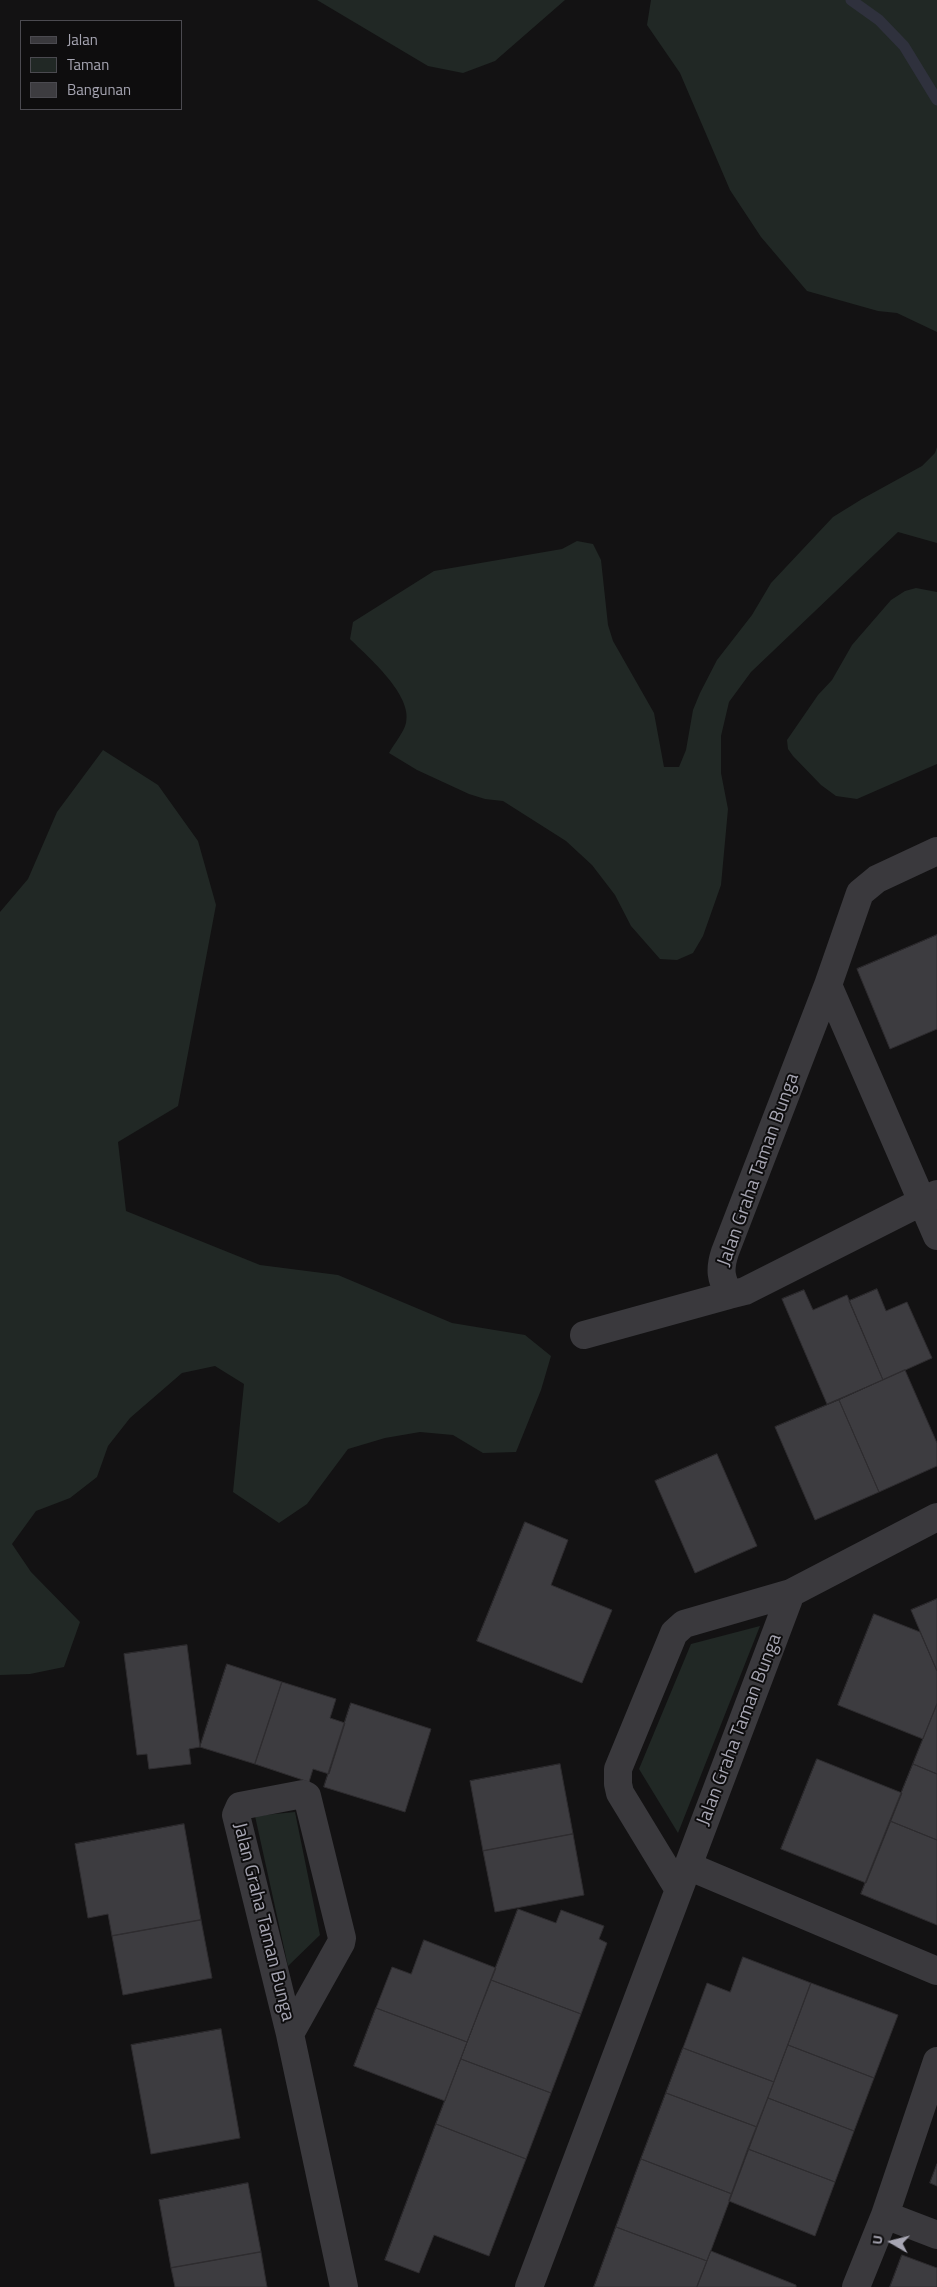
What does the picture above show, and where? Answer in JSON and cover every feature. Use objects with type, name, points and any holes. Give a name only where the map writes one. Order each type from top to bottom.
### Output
[{"type":"street","name":"Jalan Graha Taman Bunga","points":[[930,1198],[745,1291],[729,1295],[721,1278],[720,1267],[828,985],[860,893],[877,879],[937,851]]},
{"type":"street","points":[[828,985],[930,1198],[937,1236]]},
{"type":"street","points":[[584,1335],[729,1295]]},
{"type":"street","points":[[937,1517],[791,1593],[684,1624],[678,1628],[618,1769],[620,1793],[684,1878],[937,1971]]},
{"type":"street","name":"Jalan Graha Taman Bunga","points":[[529,2287],[791,1593]]},
{"type":"street","name":"Jalan Graha Taman Bunga","points":[[290,2034],[341,1943],[342,1938],[307,1796],[303,1794],[240,1806],[236,1815],[290,2034],[344,2287]]},
{"type":"street","points":[[856,2287],[885,2215],[937,2061]]},
{"type":"street","points":[[885,2215],[937,2235]]},
{"type":"green space","points":[[317,0],[565,0],[495,61],[463,73],[428,66]]},
{"type":"green space","points":[[651,0],[937,0],[937,332],[897,313],[878,311],[807,291],[761,237],[730,190],[680,73],[647,25]]},
{"type":"green space","points":[[937,447],[937,543],[898,532],[751,672],[729,702],[721,736],[721,773],[728,809],[721,885],[703,936],[693,953],[677,960],[660,959],[631,926],[615,895],[592,865],[566,841],[503,801],[485,799],[469,794],[417,770],[389,753],[405,727],[406,712],[403,701],[387,677],[350,639],[353,622],[434,571],[562,549],[577,541],[593,544],[601,560],[608,625],[613,641],[654,713],[664,767],[679,767],[686,750],[693,710],[700,693],[717,660],[752,615],[771,583],[833,517],[922,466],[935,453]]},
{"type":"green space","points":[[916,588],[937,592],[937,764],[857,799],[836,796],[821,785],[793,756],[788,749],[787,740],[818,695],[832,680],[852,645],[891,600],[905,591]]},
{"type":"green space","points":[[103,750],[158,785],[198,841],[216,905],[178,1106],[118,1142],[126,1211],[260,1265],[338,1275],[452,1323],[525,1335],[551,1356],[541,1390],[516,1452],[483,1453],[453,1435],[420,1432],[385,1438],[348,1449],[307,1504],[279,1523],[233,1492],[244,1384],[215,1366],[182,1373],[130,1418],[108,1446],[97,1477],[70,1498],[36,1511],[12,1544],[31,1572],[80,1622],[64,1667],[30,1674],[0,1675],[0,912],[28,879],[57,812]]},
{"type":"green space","points":[[760,1626],[678,1833],[639,1769],[691,1644]]},
{"type":"green space","points":[[295,1812],[320,1935],[288,1966],[255,1816]]},
{"type":"building","points":[[937,935],[937,1029],[890,1049],[857,969]]},
{"type":"building","points":[[877,1289],[886,1311],[907,1302],[932,1358],[883,1380],[849,1301]]},
{"type":"building","points":[[804,1290],[813,1310],[847,1295],[883,1380],[827,1404],[782,1299]]},
{"type":"building","points":[[905,1370],[937,1443],[937,1466],[879,1492],[839,1400]]},
{"type":"building","points":[[839,1400],[879,1492],[815,1520],[775,1427]]},
{"type":"building","points":[[717,1454],[757,1546],[695,1573],[655,1481]]},
{"type":"building","points":[[525,1522],[568,1540],[551,1585],[612,1610],[582,1683],[477,1641]]},
{"type":"building","points":[[937,1599],[937,1671],[911,1610]]},
{"type":"building","points":[[874,1614],[920,1632],[937,1671],[937,1704],[923,1739],[838,1705]]},
{"type":"building","points":[[187,1645],[200,1747],[189,1749],[191,1764],[149,1769],[147,1754],[137,1755],[124,1654]]},
{"type":"building","points":[[227,1664],[282,1682],[255,1764],[200,1747]]},
{"type":"building","points":[[282,1682],[336,1699],[330,1718],[345,1723],[329,1774],[313,1769],[309,1782],[255,1764]]},
{"type":"building","points":[[351,1703],[431,1729],[405,1812],[324,1787]]},
{"type":"building","points":[[937,1704],[937,1774],[913,1764]]},
{"type":"building","points":[[817,1759],[902,1793],[866,1883],[781,1849]]},
{"type":"building","points":[[560,1764],[573,1834],[483,1851],[470,1781]]},
{"type":"building","points":[[913,1764],[937,1774],[937,1840],[890,1821]]},
{"type":"building","points":[[890,1821],[937,1840],[937,1925],[861,1894]]},
{"type":"building","points":[[184,1824],[201,1920],[112,1936],[108,1914],[88,1918],[75,1844]]},
{"type":"building","points":[[573,1834],[584,1895],[495,1912],[483,1851]]},
{"type":"building","points":[[518,1909],[556,1923],[561,1910],[604,1926],[599,1939],[607,1943],[581,2014],[491,1980]]},
{"type":"building","points":[[201,1920],[212,1978],[123,1995],[112,1936]]},
{"type":"building","points":[[424,1940],[496,1968],[467,2042],[376,2008],[392,1967],[411,1974]]},
{"type":"building","points":[[743,1957],[811,1983],[774,2082],[683,2048],[707,1983],[730,1992]]},
{"type":"building","points":[[491,1980],[581,2014],[551,2093],[461,2059]]},
{"type":"building","points":[[811,1983],[898,2015],[874,2078],[788,2045]]},
{"type":"building","points":[[376,2008],[467,2042],[445,2101],[354,2066]]},
{"type":"building","points":[[221,2029],[240,2138],[151,2154],[131,2045]]},
{"type":"building","points":[[788,2045],[874,2078],[854,2131],[768,2098]]},
{"type":"building","points":[[683,2048],[774,2082],[757,2127],[666,2093]]},
{"type":"building","points":[[461,2059],[551,2093],[526,2159],[436,2124]]},
{"type":"building","points":[[666,2093],[757,2127],[732,2194],[641,2159]]},
{"type":"building","points":[[768,2098],[854,2131],[835,2182],[748,2149]]},
{"type":"building","points":[[436,2124],[526,2159],[489,2256],[434,2235],[419,2273],[385,2260]]},
{"type":"building","points":[[748,2149],[835,2182],[815,2236],[729,2201]]},
{"type":"building","points":[[641,2159],[732,2194],[707,2261],[616,2227]]},
{"type":"building","points":[[937,2164],[937,2186],[930,2183]]},
{"type":"building","points":[[248,2183],[261,2252],[171,2268],[159,2200]]},
{"type":"building","points":[[616,2227],[707,2261],[697,2287],[594,2287]]},
{"type":"building","points":[[711,2251],[796,2285],[796,2287],[697,2287]]},
{"type":"building","points":[[261,2252],[267,2287],[175,2287],[171,2268]]},
{"type":"building","points":[[902,2255],[937,2268],[937,2287],[890,2287]]},
{"type":"waterway","points":[[851,0],[879,20],[904,46],[937,100]]}]
